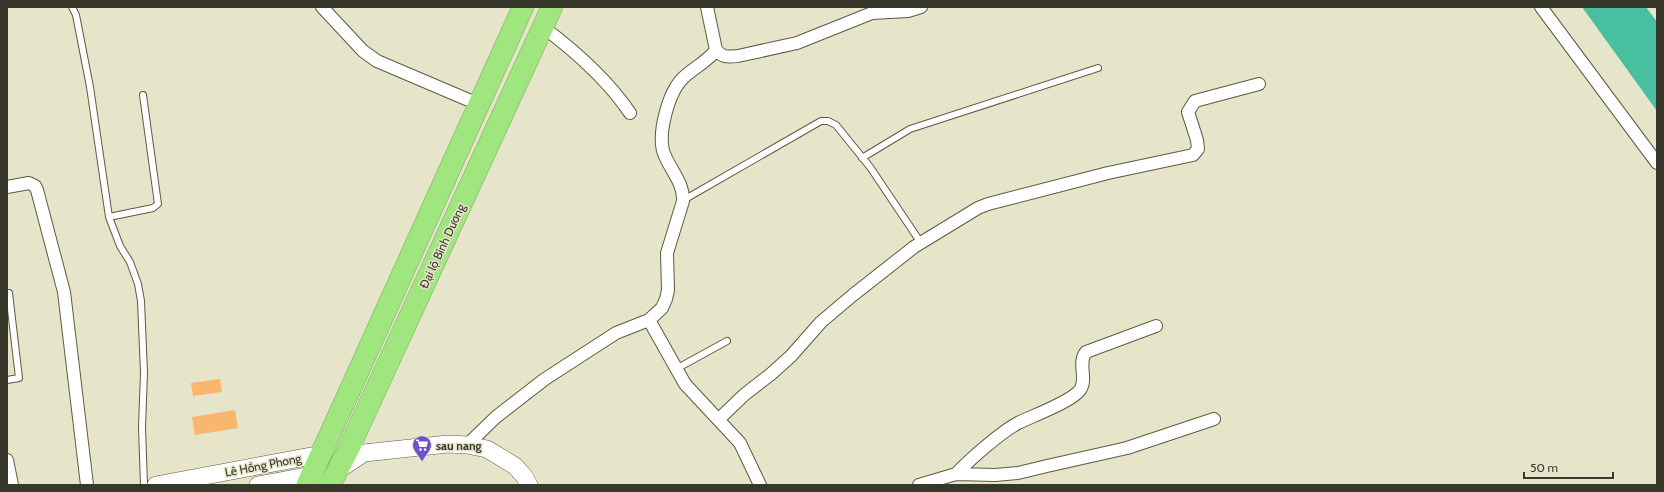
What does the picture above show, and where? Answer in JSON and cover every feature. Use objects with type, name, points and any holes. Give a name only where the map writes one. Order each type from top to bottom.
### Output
[{"type":"highway","points":[[309,480],[322,454],[349,388],[523,7]]},
{"type":"highway","name":"Đại lộ Bình Dương","points":[[334,478],[357,450],[552,7]]},
{"type":"highway","points":[[322,454],[357,450]]},
{"type":"highway","points":[[309,480],[334,478]]},
{"type":"street","points":[[322,7],[363,51],[377,61],[478,104]]},
{"type":"street","points":[[707,7],[716,50],[722,56],[728,57],[797,43],[879,10],[908,11],[921,7]]},
{"type":"street","points":[[1541,7],[1657,163]]},
{"type":"street","points":[[543,27],[581,59],[604,82],[630,113]]},
{"type":"street","points":[[467,445],[496,417],[551,375],[616,333],[649,320],[662,308],[668,290],[667,253],[680,215],[683,198],[681,185],[662,149],[663,129],[671,96],[676,85],[684,77],[711,57],[716,50]]},
{"type":"street","points":[[719,419],[744,395],[791,356],[821,322],[859,290],[921,243],[978,208],[988,204],[1108,173],[1194,155],[1198,149],[1198,145],[1188,112],[1195,101],[1259,84]]},
{"type":"street","points":[[7,187],[29,183],[35,186],[37,190],[64,292],[87,485]]},
{"type":"street","points":[[649,320],[685,384],[740,443],[760,485]]},
{"type":"street","points":[[919,485],[934,483],[956,474],[997,438],[1016,424],[1064,401],[1080,391],[1082,386],[1083,357],[1086,352],[1156,326]]},
{"type":"street","points":[[956,474],[995,475],[1018,473],[1127,448],[1214,419]]},
{"type":"street","points":[[357,450],[448,444],[467,445],[487,449],[515,466],[524,476],[529,485]]},
{"type":"street","name":"Lê Hồng Phong","points":[[156,485],[322,454]]},
{"type":"street","points":[[7,460],[12,485]]},
{"type":"street","name":"Lê Hồng Phong","points":[[258,485],[309,480]]},
{"type":"lane","points":[[72,7],[76,15],[90,87],[109,217],[120,246],[130,262],[138,284],[141,301],[144,365],[142,427],[144,485]]},
{"type":"lane","points":[[862,158],[910,129],[1098,68]]},
{"type":"lane","points":[[109,217],[153,208],[158,204],[143,94]]},
{"type":"lane","points":[[683,198],[687,198],[821,121],[828,121],[836,125],[862,158],[921,243]]},
{"type":"lane","points":[[7,380],[19,378],[9,293]]},
{"type":"lane","points":[[676,369],[727,341]]},
{"type":"water","points":[[1582,7],[1646,7],[1657,22],[1657,111]]},
{"type":"building","points":[[220,379],[222,392],[193,396],[191,383]]},
{"type":"building","points":[[235,410],[238,428],[195,435],[192,417]]},
{"type":"place","name":"sau nang","points":[[422,462]]}]
